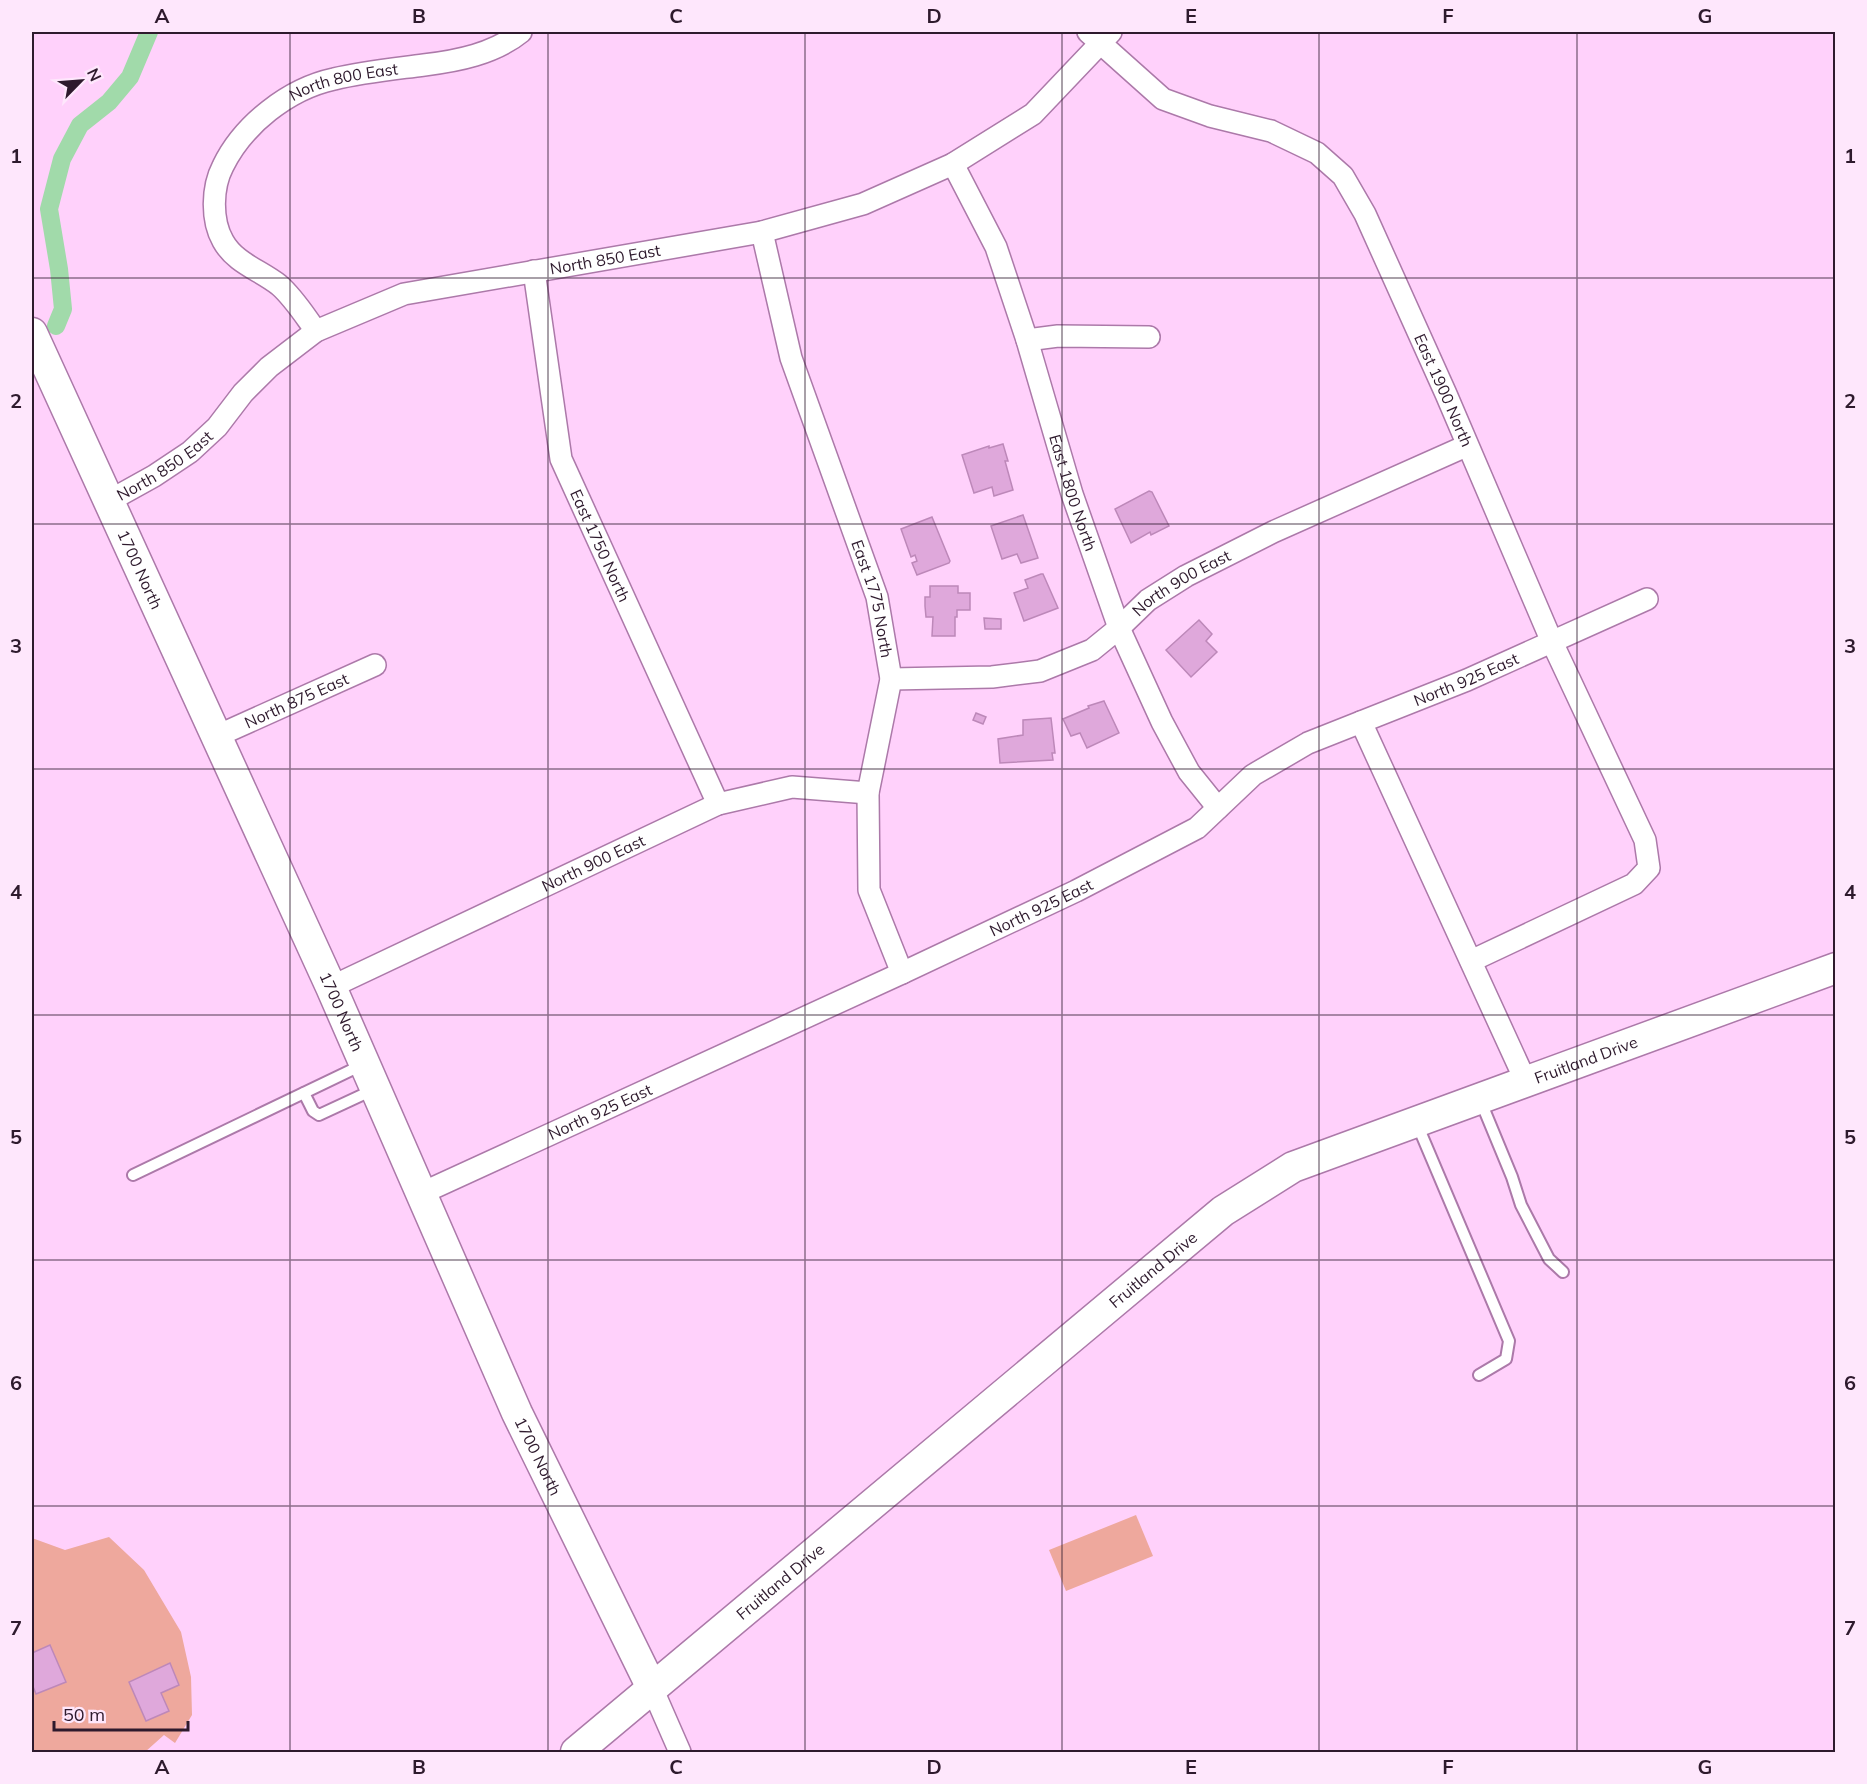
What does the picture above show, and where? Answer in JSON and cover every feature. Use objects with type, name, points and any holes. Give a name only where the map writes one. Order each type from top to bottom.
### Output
[{"type":"street","name":"North 800 East","points":[[316,331],[298,306],[279,286],[233,255],[222,240],[216,221],[214,197],[219,173],[232,148],[268,112],[305,90],[332,79],[454,61],[490,50],[521,32]]},
{"type":"street","name":"North 850 East","points":[[109,501],[154,476],[190,452],[217,427],[243,393],[269,367],[316,331],[404,294],[762,232],[863,204],[953,164],[1033,114],[1099,35]]},
{"type":"street","name":"East 1900 North","points":[[1099,35],[1163,99],[1210,116],[1271,131],[1317,153],[1343,176],[1365,214],[1446,394],[1466,446],[1552,642],[1645,840],[1649,868],[1634,884],[1470,961]]},
{"type":"street","name":"East 1800 North","points":[[953,164],[996,247],[1027,340],[1072,494],[1119,628],[1189,772],[1218,808]]},
{"type":"street","name":"East 1775 North","points":[[762,232],[791,358],[878,597],[891,679],[868,793],[869,890],[902,973]]},
{"type":"street","name":"East 1750 North","points":[[534,271],[561,459],[718,804]]},
{"type":"street","name":"1700 North","points":[[32,333],[331,987],[517,1413],[652,1688]]},
{"type":"street","points":[[1027,340],[1058,336],[1149,337]]},
{"type":"street","name":"North 900 East","points":[[891,679],[992,676],[1040,671],[1092,650],[1148,600],[1186,576],[1273,532],[1466,446]]},
{"type":"street","name":"North 925 East","points":[[420,1194],[1076,891],[1197,828],[1253,775],[1308,743],[1552,642],[1647,599]]},
{"type":"street","name":"North 875 East","points":[[217,736],[375,665]]},
{"type":"street","points":[[1361,722],[1526,1082]]},
{"type":"street","name":"North 900 East","points":[[331,987],[718,804],[792,787],[868,793]]},
{"type":"street","name":"Fruitland Drive","points":[[576,1752],[1223,1211],[1293,1167],[1836,968]]},
{"type":"street","points":[[652,1688],[680,1752]]},
{"type":"lane","points":[[304,1093],[313,1111],[319,1115],[369,1076]]},
{"type":"lane","points":[[133,1175],[304,1093],[369,1076]]},
{"type":"lane","points":[[1480,1098],[1521,1205],[1549,1259],[1563,1272]]},
{"type":"lane","points":[[1416,1121],[1509,1341],[1506,1359],[1479,1375]]},
{"type":"shaded area","points":[[1136,1515],[1153,1556],[1066,1591],[1049,1550]]},
{"type":"shaded area","points":[[109,1537],[144,1570],[181,1632],[191,1677],[192,1715],[175,1743],[164,1735],[145,1752],[32,1752],[32,1538],[65,1550]]},
{"type":"building","points":[[1003,444],[1013,490],[994,496],[992,487],[974,493],[962,455]]},
{"type":"building","points":[[1149,491],[1152,492],[1169,526],[1151,535],[1150,532],[1131,543],[1115,509]]},
{"type":"building","points":[[1023,515],[1038,558],[1021,563],[1017,554],[1002,559],[991,526]]},
{"type":"building","points":[[932,517],[950,561],[917,575],[912,563],[917,561],[915,555],[911,557],[901,529]]},
{"type":"building","points":[[1041,574],[1058,608],[1024,621],[1014,593],[1028,588],[1025,580]]},
{"type":"building","points":[[930,586],[958,586],[958,593],[970,593],[970,610],[957,610],[955,636],[932,636],[933,617],[926,617],[925,606],[925,597],[930,597]]},
{"type":"building","points":[[984,618],[1001,619],[1001,629],[985,629]]},
{"type":"building","points":[[1199,620],[1212,634],[1206,641],[1217,652],[1191,677],[1166,650]]},
{"type":"building","points":[[1104,701],[1119,733],[1087,748],[1080,733],[1071,736],[1063,719],[1089,708],[1088,706]]},
{"type":"building","points":[[976,713],[986,717],[983,724],[973,720]]},
{"type":"building","points":[[1051,718],[1055,753],[1052,753],[1053,760],[1000,763],[998,739],[1023,735],[1023,720]]},
{"type":"building","points":[[50,1645],[66,1682],[36,1694],[32,1684],[32,1653]]},
{"type":"building","points":[[170,1663],[179,1685],[161,1693],[169,1711],[146,1721],[129,1682]]},
{"type":"waterway","points":[[56,326],[63,309],[49,209],[62,159],[80,125],[109,102],[130,77],[149,32]]}]
